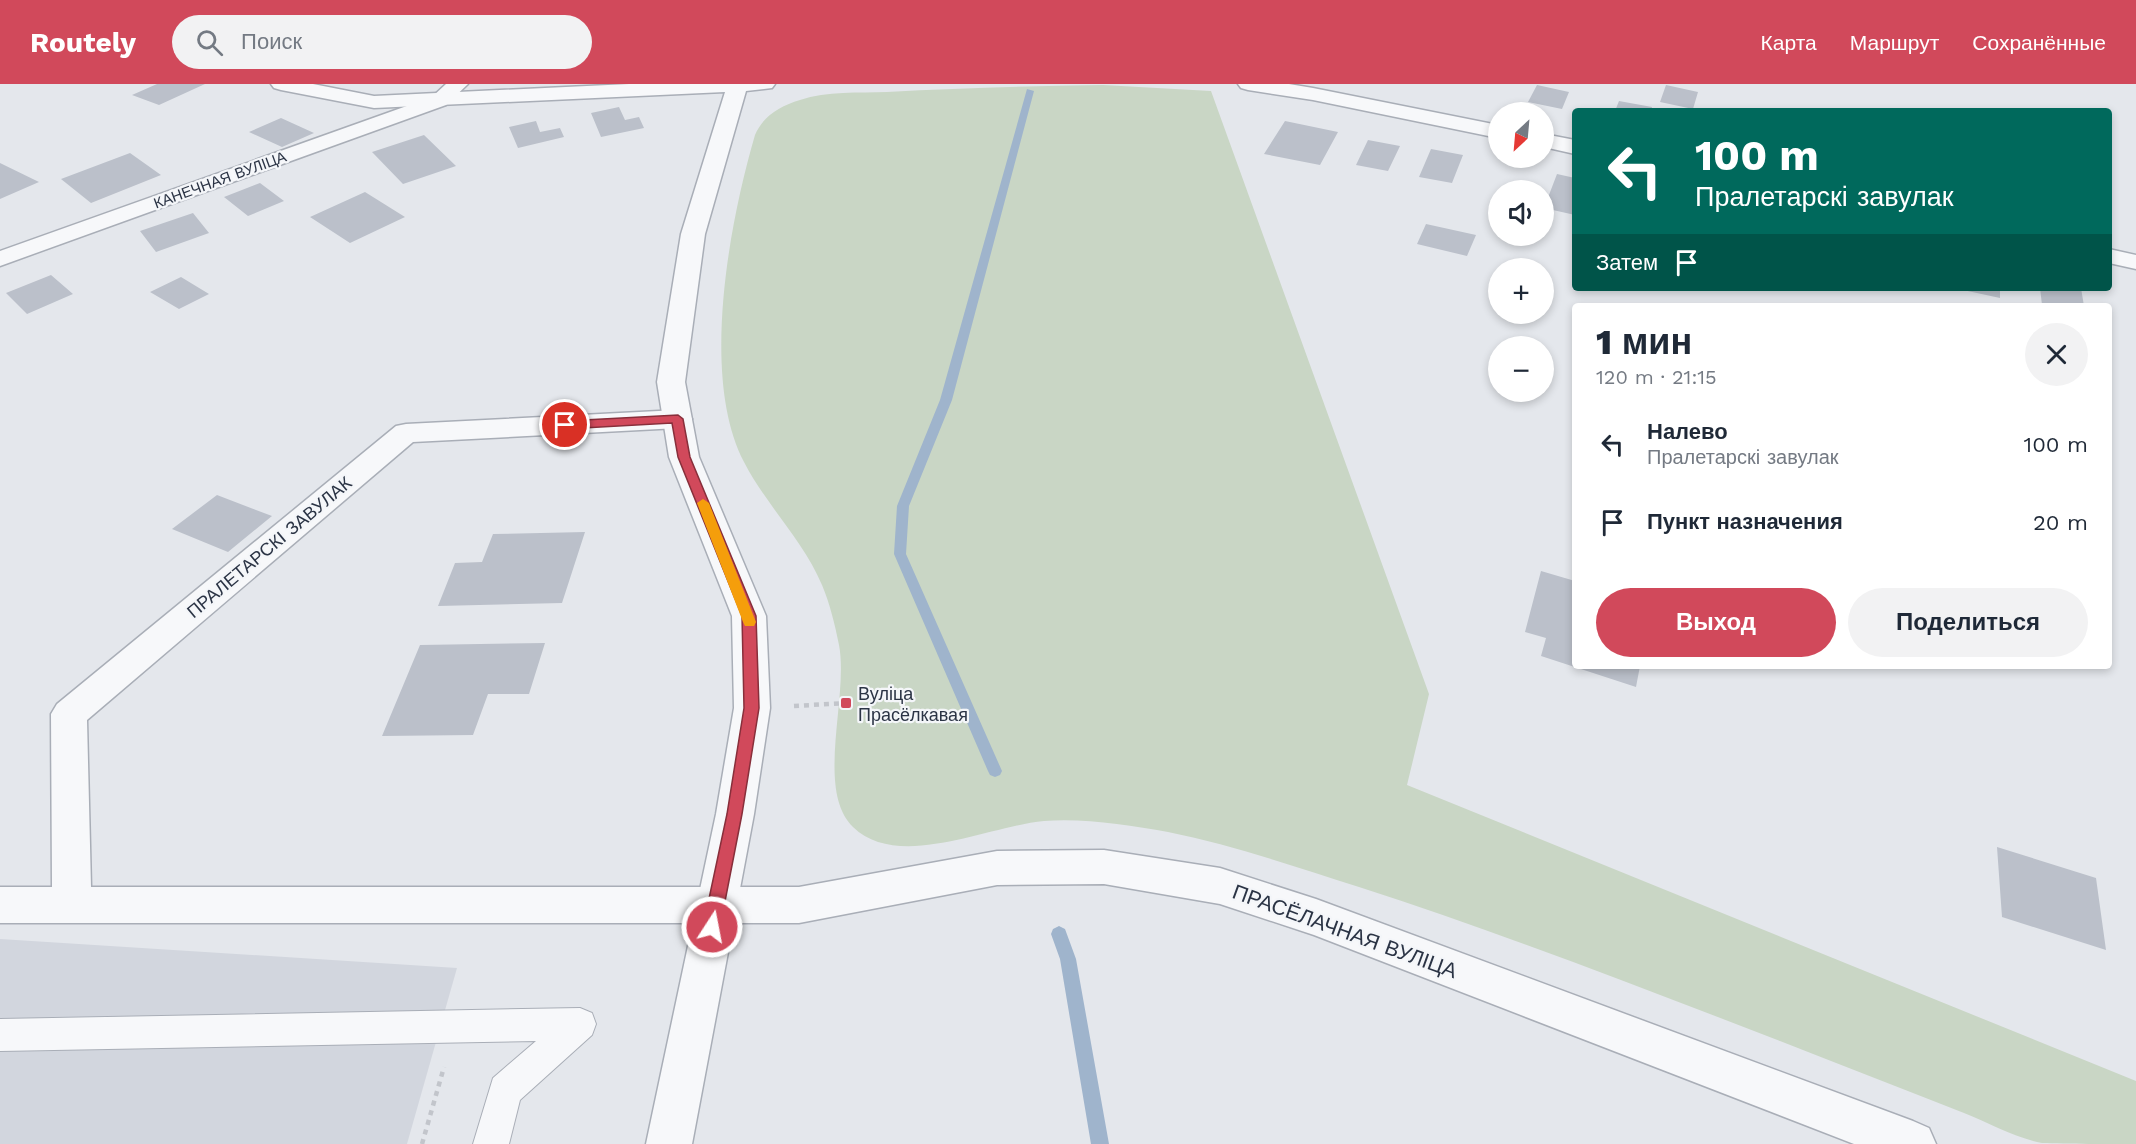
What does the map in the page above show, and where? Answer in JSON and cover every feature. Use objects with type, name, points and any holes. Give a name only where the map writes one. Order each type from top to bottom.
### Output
[{"type":"street","points":[[281,84],[374,102],[439,101],[751,85],[693,234],[671,382],[684,457],[749,616],[752,708],[669,1144]]},
{"type":"street","points":[[439,101],[458,84]]},
{"type":"street","points":[[1248,84],[1313,94],[1488,130]]},
{"type":"street","name":"КАНЕЧНАЯ ВУЛІЦА","points":[[0,259],[439,101]]},
{"type":"street","points":[[1554,143],[1572,146]]},
{"type":"street","points":[[2112,257],[2136,262]]},
{"type":"street","name":"ПРАЛЕТАРСКІ ЗАВУЛАК","points":[[72,903],[69,714],[406,433],[678,419]]},
{"type":"street","name":"ПРАСЁЛАЧНАЯ ВУЛІЦА","points":[[0,905],[72,903],[799,905],[998,868],[1104,867],[1220,886],[1316,916],[1913,1144]]},
{"type":"lane","points":[[0,1035],[580,1024],[505,1090],[491,1144]]},
{"type":"path","points":[[752,708],[846,704]]},
{"type":"path","points":[[422,1144],[455,1028]]},
{"type":"shaded area","points":[[0,939],[457,968],[407,1144],[0,1144]]},
{"type":"green space","points":[[1103,85],[1211,91],[1429,694],[1407,785],[2136,1081],[2136,1144],[2042,1143],[2022,1138],[1780,1041],[1518,942],[1312,872],[1192,837],[1091,821],[1059,820],[1022,824],[971,837],[919,846],[894,845],[872,840],[853,827],[842,811],[836,790],[836,742],[841,666],[839,645],[830,607],[822,585],[805,553],[744,462],[731,427],[724,388],[721,345],[728,255],[745,171],[755,135],[767,117],[779,109],[800,100],[821,95]]},
{"type":"building","points":[[157,84],[205,84],[159,105],[132,95]]},
{"type":"building","points":[[1537,85],[1569,92],[1562,109],[1554,107],[1554,102],[1528,102]]},
{"type":"building","points":[[1666,85],[1698,92],[1693,108],[1660,102]]},
{"type":"building","points":[[1619,101],[1652,107],[1652,108],[1616,108]]},
{"type":"building","points":[[619,107],[625,120],[639,117],[644,128],[601,137],[591,113]]},
{"type":"building","points":[[281,118],[314,133],[282,147],[249,132]]},
{"type":"building","points":[[536,121],[540,132],[560,128],[564,137],[518,148],[509,127]]},
{"type":"building","points":[[1285,121],[1338,132],[1320,165],[1264,154]]},
{"type":"building","points":[[424,135],[456,166],[403,184],[372,152]]},
{"type":"building","points":[[1368,140],[1400,146],[1388,171],[1356,165]]},
{"type":"building","points":[[1431,149],[1463,155],[1452,183],[1419,177]]},
{"type":"building","points":[[130,153],[161,175],[91,203],[61,179]]},
{"type":"building","points":[[0,163],[39,182],[0,199]]},
{"type":"building","points":[[1557,174],[1572,177],[1572,214],[1554,210],[1554,182]]},
{"type":"building","points":[[260,183],[284,201],[248,216],[224,197]]},
{"type":"building","points":[[365,192],[405,217],[350,243],[310,217]]},
{"type":"building","points":[[193,213],[209,233],[156,252],[140,231]]},
{"type":"building","points":[[1426,224],[1476,235],[1467,256],[1417,244]]},
{"type":"building","points":[[51,275],[73,294],[27,314],[6,293]]},
{"type":"building","points":[[181,277],[209,294],[179,309],[150,292]]},
{"type":"building","points":[[1968,291],[2000,291],[2000,298]]},
{"type":"building","points":[[2040,291],[2082,291],[2084,303],[2042,303]]},
{"type":"building","points":[[217,495],[272,516],[228,552],[172,529]]},
{"type":"building","points":[[585,532],[562,603],[438,606],[455,563],[482,562],[493,534]]},
{"type":"building","points":[[1541,571],[1572,580],[1572,666],[1541,656],[1546,638],[1525,632]]},
{"type":"building","points":[[545,643],[529,694],[488,694],[473,735],[382,736],[420,645]]},
{"type":"building","points":[[1581,669],[1639,669],[1636,687]]},
{"type":"building","points":[[1997,847],[2096,878],[2106,950],[2002,917]]},
{"type":"waterway","points":[[995,771],[900,554],[903,506],[946,400],[1030,91]]},
{"type":"waterway","points":[[1059,934],[1068,959],[1100,1144]]},
{"type":"slow traffic","points":[[703,503],[749,616],[749,622]]},
{"type":"place","name":"Вуліца Прасёлкавая","points":[[846,703]]},
{"type":"route","points":[[565,425],[678,419],[684,457],[749,616],[752,708],[735,814],[712,927]]}]
